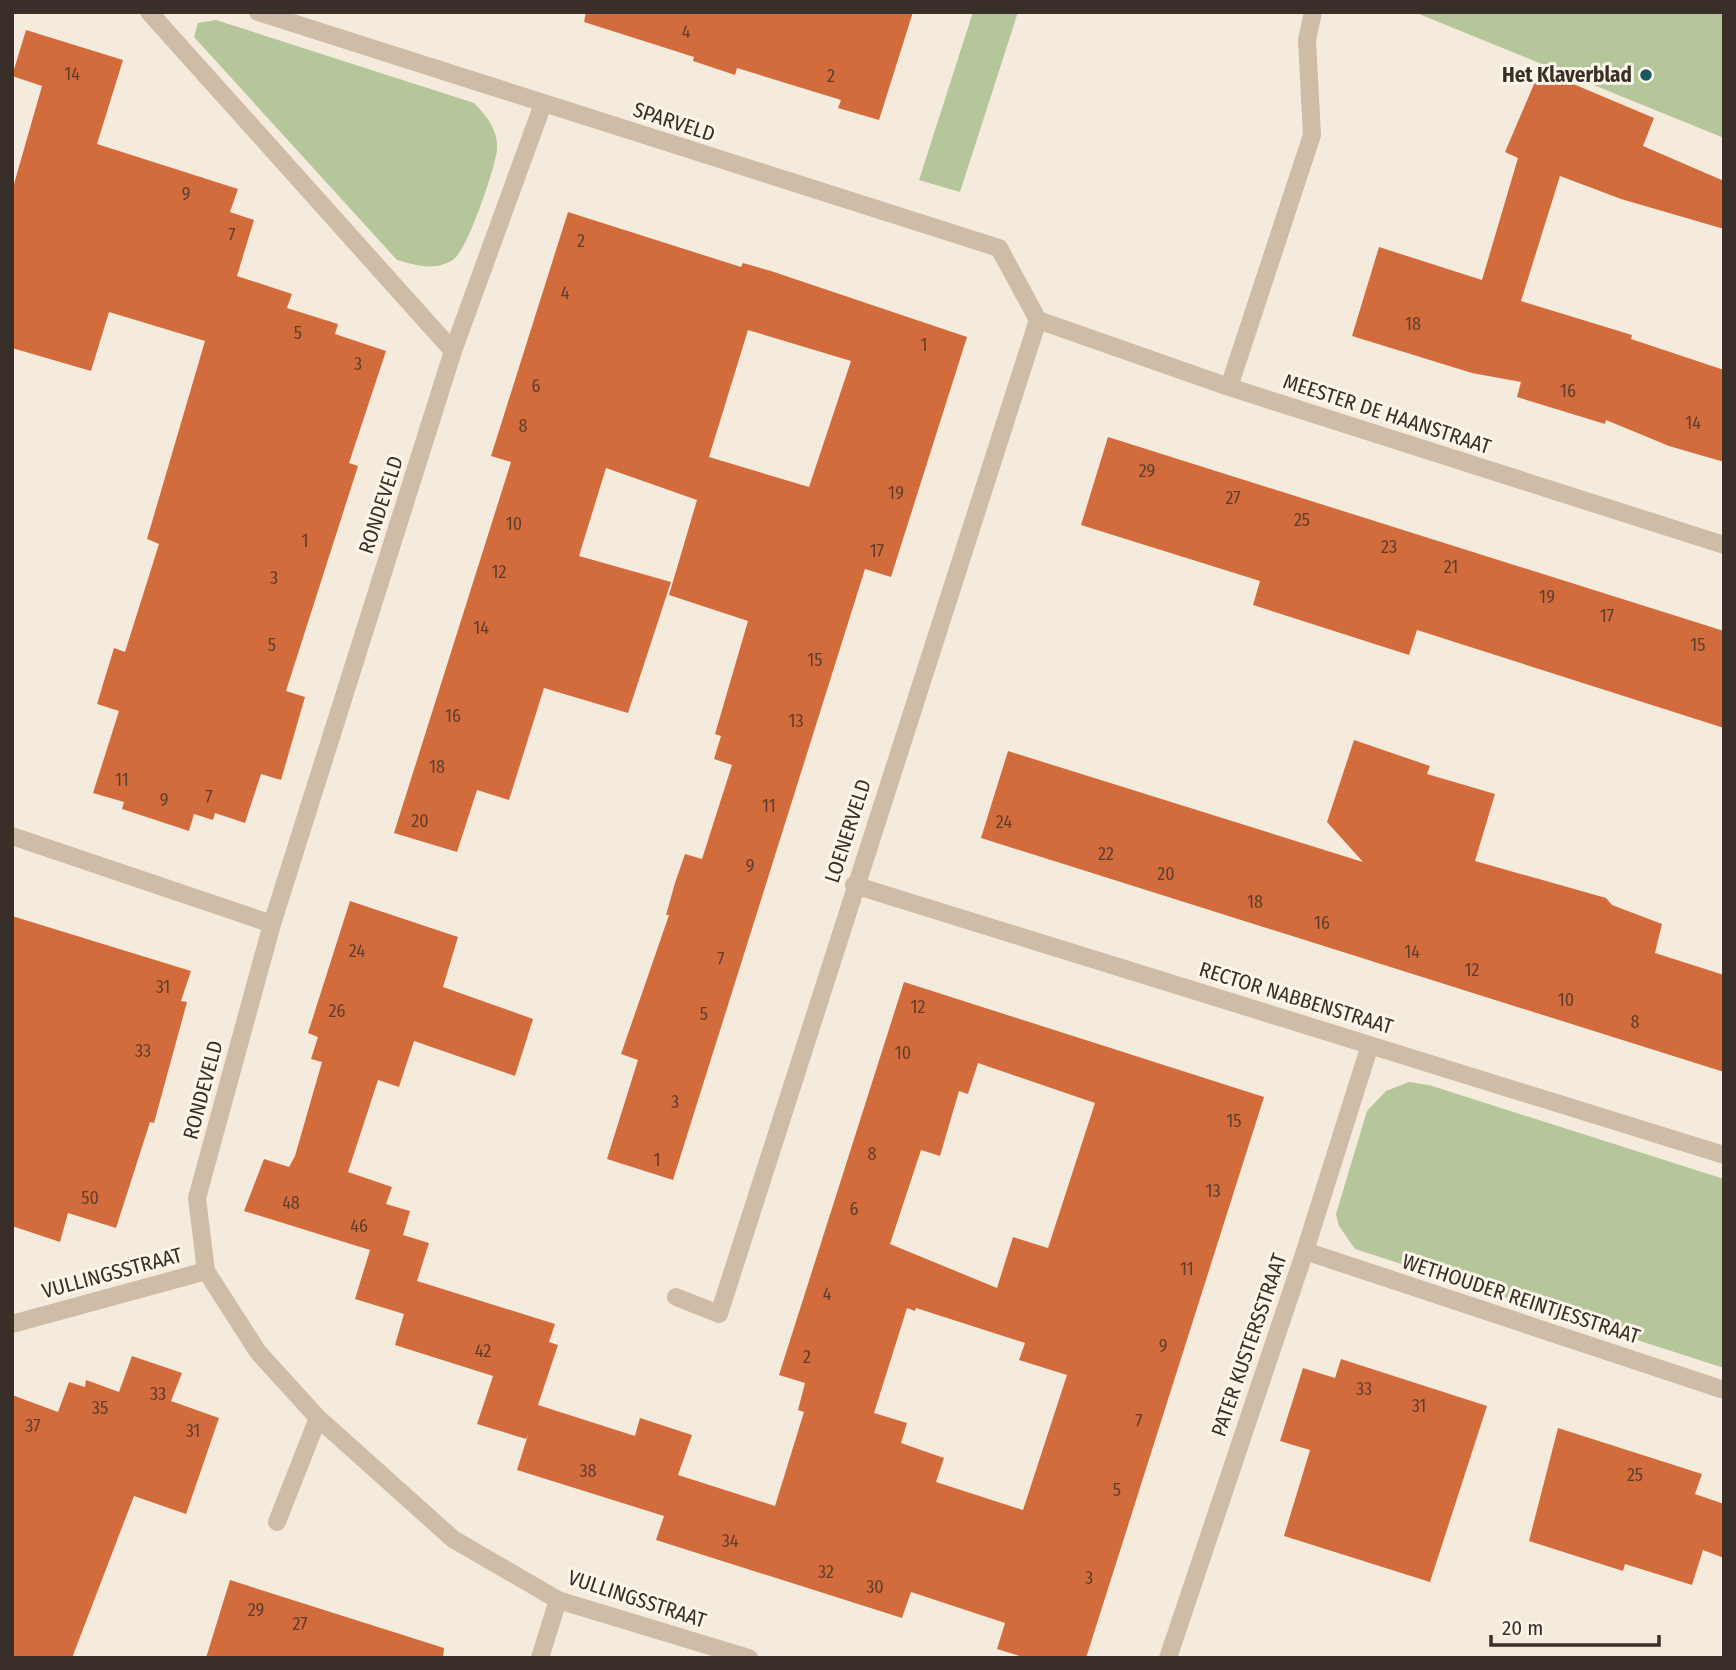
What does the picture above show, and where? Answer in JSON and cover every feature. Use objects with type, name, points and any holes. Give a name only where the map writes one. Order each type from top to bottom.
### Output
[{"type":"street","points":[[149,12],[453,351]]},
{"type":"street","name":"SPARVELD","points":[[258,12],[999,248],[1038,320]]},
{"type":"street","points":[[1229,387],[1312,135],[1307,40],[1313,12]]},
{"type":"street","name":"RONDEVELD","points":[[206,1271],[197,1198],[272,924],[453,351],[543,104]]},
{"type":"street","name":"MEESTER DE HAANSTRAAT","points":[[1038,320],[1229,387],[1724,545]]},
{"type":"street","name":"LOENERVELD","points":[[676,1297],[719,1314],[854,885],[1038,320]]},
{"type":"street","points":[[12,836],[272,924]]},
{"type":"street","name":"RECTOR NABBENSTRAAT","points":[[854,885],[1724,1155]]},
{"type":"street","name":"PATER KUSTERSSTRAAT","points":[[1168,1658],[1305,1251],[1370,1045]]},
{"type":"street","name":"WETHOUDER REINTJESSTRAAT","points":[[1305,1251],[1724,1390]]},
{"type":"street","name":"VULLINGSSTRAAT","points":[[12,1324],[206,1271],[258,1352],[318,1418],[453,1539],[558,1600],[749,1658]]},
{"type":"street","points":[[276,1522],[318,1418]]},
{"type":"street","points":[[540,1658],[558,1600]]},
{"type":"green space","points":[[973,12],[1018,12],[960,192],[919,180]]},
{"type":"green space","name":"Het Klaverblad","points":[[1414,12],[1724,12],[1724,138]]},
{"type":"green space","points":[[216,20],[474,103],[494,130],[497,150],[473,225],[454,259],[433,266],[397,260],[194,37],[198,23]]},
{"type":"green space","points":[[1409,1082],[1429,1085],[1724,1179],[1724,1368],[1355,1249],[1339,1226],[1336,1214],[1367,1111],[1386,1091]]},
{"type":"building","points":[[586,12],[913,12],[879,120],[838,108],[841,100],[737,68],[735,75],[693,61],[694,57],[584,22]]},
{"type":"building","points":[[26,30],[123,60],[97,144],[238,189],[230,212],[254,220],[237,276],[292,294],[287,308],[338,324],[335,334],[386,351],[349,463],[358,466],[286,691],[305,697],[281,780],[261,774],[245,823],[215,813],[213,820],[194,814],[189,831],[122,809],[124,802],[93,793],[119,711],[97,704],[114,648],[125,652],[159,544],[147,539],[205,341],[109,312],[91,371],[12,348],[12,191],[42,86],[12,76]]},
{"type":"building","points":[[1540,70],[1654,118],[1643,146],[1724,181],[1724,229],[1621,199],[1560,176],[1521,301],[1632,335],[1631,339],[1724,370],[1724,462],[1669,446],[1606,420],[1605,424],[1517,397],[1521,382],[1472,373],[1352,336],[1379,247],[1482,280],[1518,158],[1505,152]]},
{"type":"building","points":[[568,212],[741,267],[743,263],[771,271],[967,337],[891,577],[865,569],[673,1180],[607,1159],[638,1060],[621,1054],[669,915],[666,915],[685,854],[702,859],[732,765],[714,759],[721,736],[715,734],[748,621],[669,595],[697,500],[606,468],[579,556],[671,582],[628,713],[544,688],[509,800],[477,790],[457,852],[394,833],[511,462],[491,456]],"holes":[[[748,330],[851,361],[809,487],[709,457]]]},
{"type":"building","points":[[1108,437],[1724,631],[1724,728],[1417,630],[1409,655],[1253,605],[1260,581],[1081,525]]},
{"type":"building","points":[[1354,740],[1430,766],[1427,774],[1495,794],[1475,861],[1606,898],[1612,905],[1662,924],[1655,953],[1724,975],[1724,1072],[981,838],[1008,751],[1363,862],[1327,822]]},
{"type":"building","points":[[350,901],[458,937],[443,987],[533,1019],[515,1076],[414,1041],[399,1087],[378,1080],[348,1172],[392,1187],[386,1204],[410,1211],[403,1235],[429,1243],[417,1281],[555,1324],[549,1342],[558,1345],[538,1405],[635,1436],[640,1418],[692,1435],[678,1475],[775,1506],[804,1412],[798,1410],[805,1383],[779,1375],[904,982],[1264,1097],[1086,1658],[1026,1658],[997,1649],[1005,1623],[911,1592],[902,1618],[656,1540],[664,1516],[517,1470],[528,1435],[526,1439],[477,1424],[493,1376],[395,1345],[404,1314],[355,1299],[370,1250],[244,1211],[264,1159],[289,1167],[295,1156],[322,1062],[311,1059],[318,1037],[308,1033]],"holes":[[[978,1063],[1095,1103],[1048,1248],[1013,1237],[997,1288],[890,1244],[921,1150],[940,1156],[959,1091],[968,1094]],[[907,1308],[915,1311],[916,1308],[1025,1343],[1019,1360],[1067,1375],[1023,1510],[936,1482],[944,1458],[901,1443],[907,1423],[874,1413]]]},
{"type":"building","points":[[12,916],[191,971],[181,1001],[187,1002],[154,1123],[150,1122],[116,1228],[68,1213],[60,1242],[12,1226]]},
{"type":"building","points":[[132,1356],[182,1373],[171,1401],[219,1418],[186,1514],[134,1496],[72,1658],[12,1658],[12,1395],[58,1412],[69,1382],[85,1387],[86,1380],[119,1392]]},
{"type":"building","points":[[1341,1359],[1487,1406],[1430,1582],[1284,1536],[1310,1450],[1280,1441],[1303,1368],[1335,1378]]},
{"type":"building","points":[[1558,1428],[1702,1474],[1695,1494],[1724,1504],[1724,1558],[1703,1550],[1692,1585],[1625,1564],[1623,1571],[1529,1541]]},
{"type":"building","points":[[230,1580],[444,1648],[443,1658],[206,1658]]},
{"type":"place","name":"Het Klaverblad","points":[[1646,75]]}]
